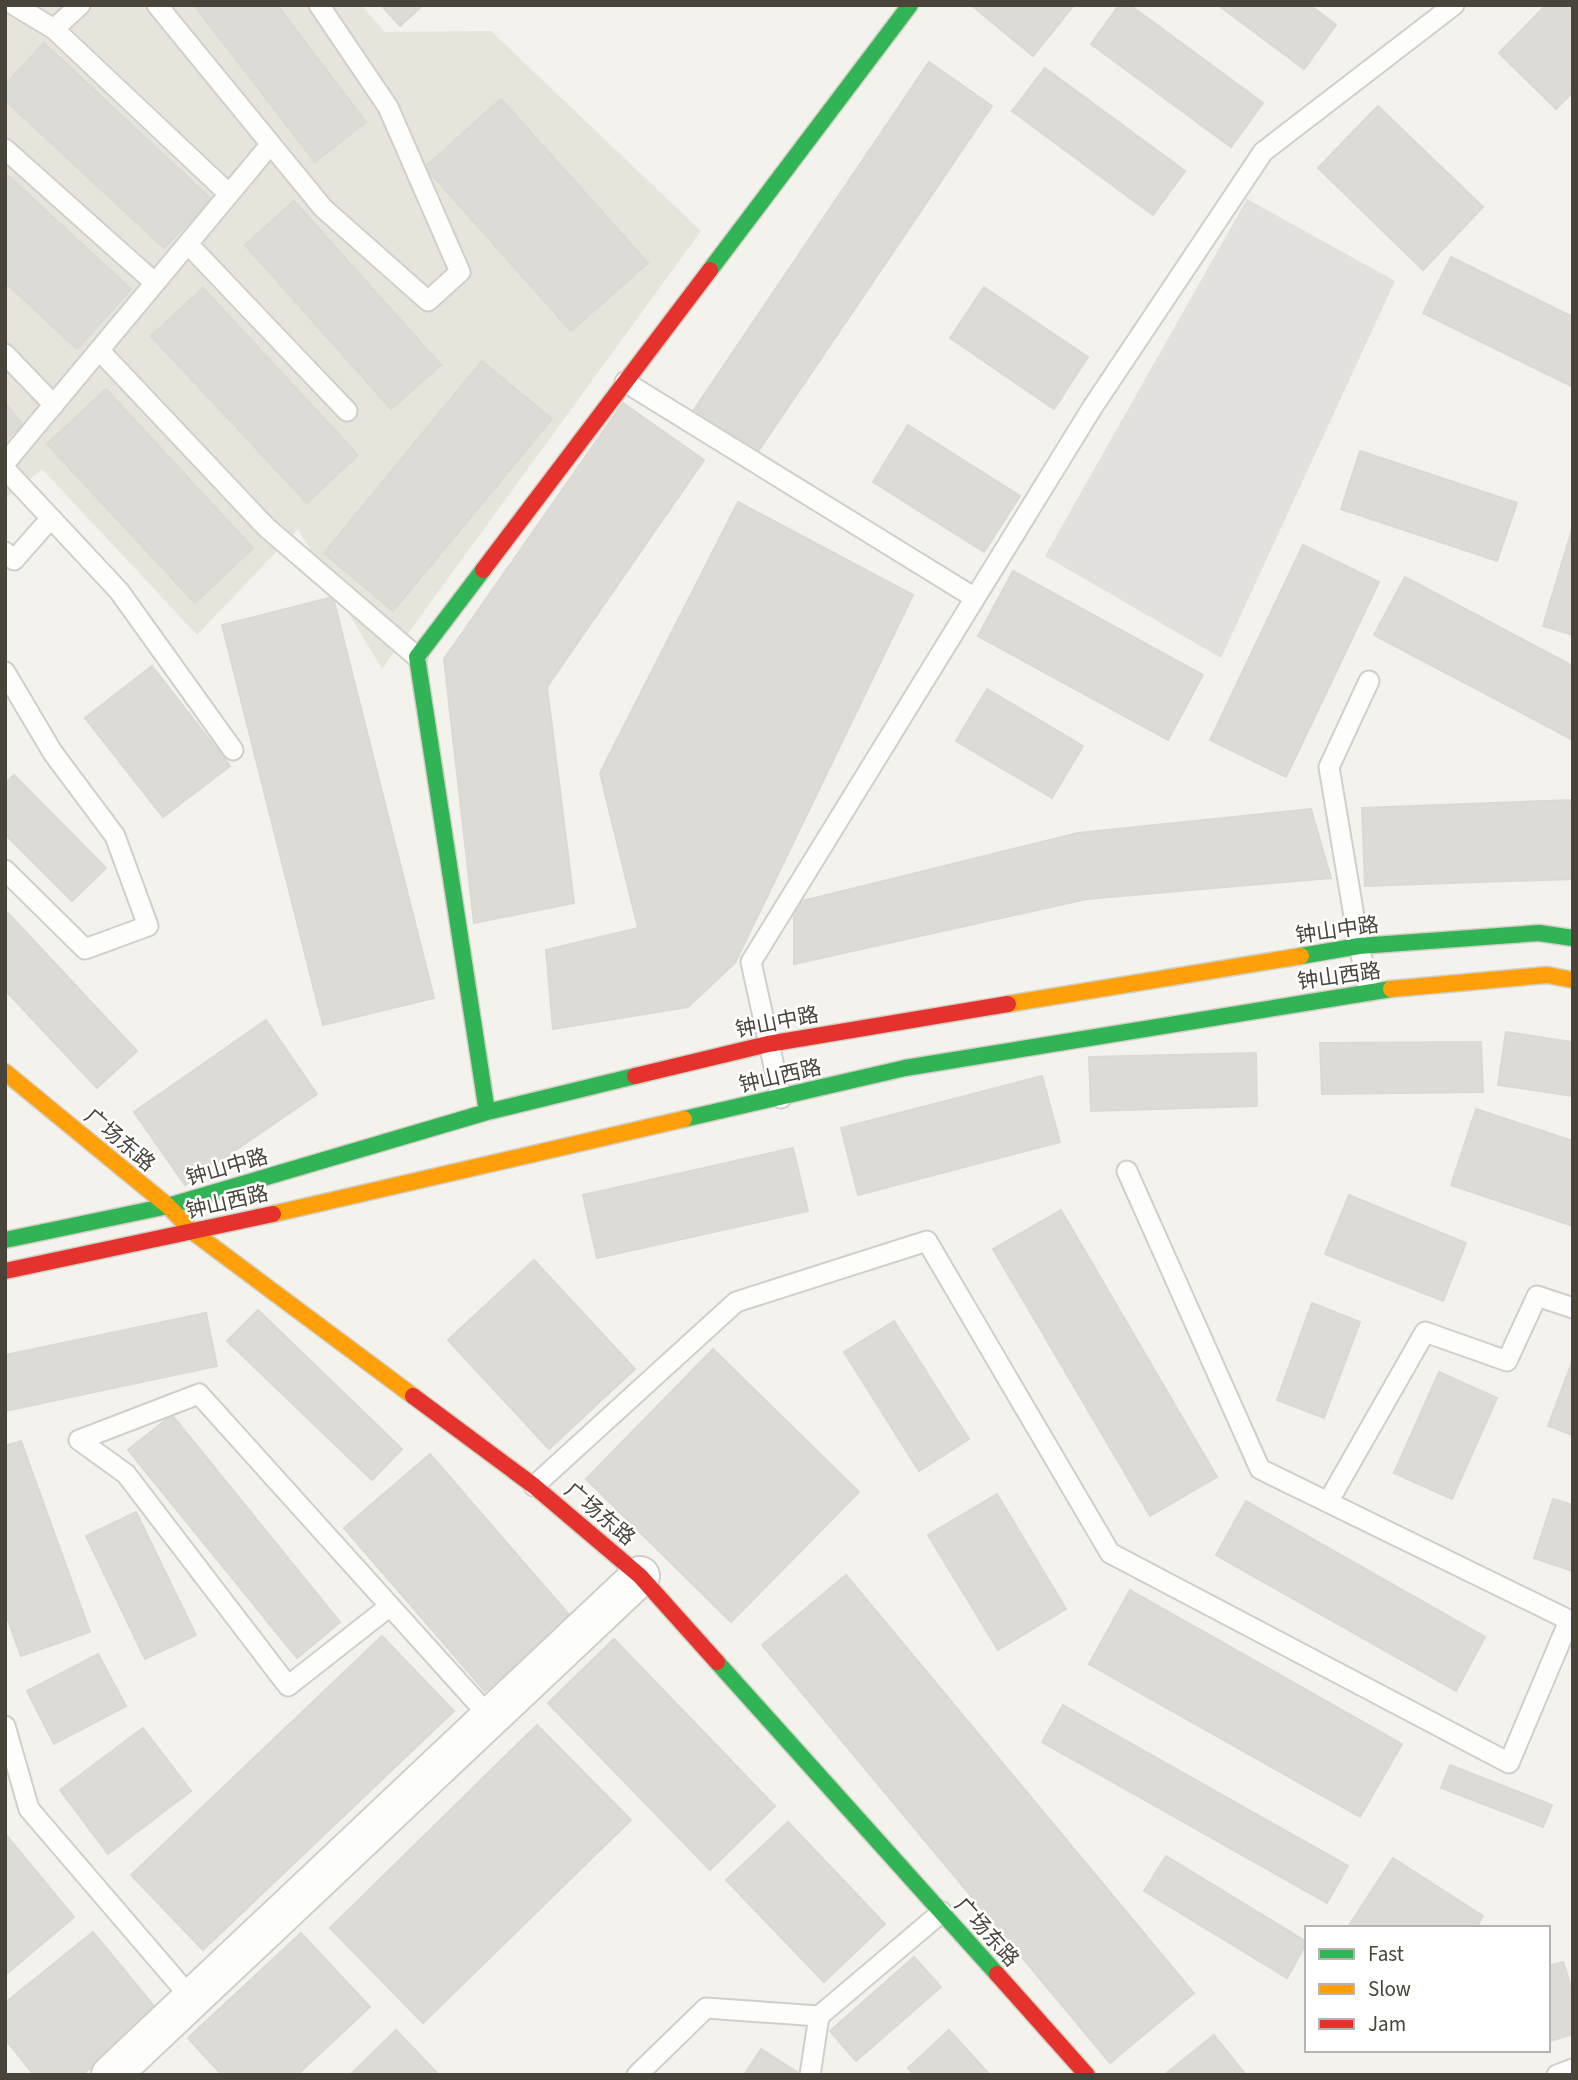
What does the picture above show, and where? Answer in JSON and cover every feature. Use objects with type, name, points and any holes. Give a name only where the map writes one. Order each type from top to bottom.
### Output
[{"type":"main road","points":[[487,1112],[417,657],[910,5]]},
{"type":"main road","name":"钟山中路","points":[[5,1240],[168,1206],[487,1112],[768,1044],[1359,946],[1539,933],[1573,939]]},
{"type":"main road","name":"钟山西路","points":[[5,1271],[193,1232],[905,1068],[1369,991],[1547,975],[1573,980]]},
{"type":"main road","name":"广场东路","points":[[5,1072],[168,1206],[193,1232],[534,1486],[640,1576],[1087,2075]]},
{"type":"street","points":[[111,2075],[640,1576]]},
{"type":"lane","points":[[14,5],[54,29],[229,194]]},
{"type":"lane","points":[[54,29],[80,5]]},
{"type":"lane","points":[[157,5],[323,208],[428,301],[460,272],[388,107],[319,5]]},
{"type":"lane","points":[[781,1098],[751,962],[975,598],[1092,408],[1263,152],[1454,5]]},
{"type":"lane","points":[[5,463],[270,145]]},
{"type":"lane","points":[[5,149],[155,283]]},
{"type":"lane","points":[[188,244],[347,411]]},
{"type":"lane","points":[[99,350],[266,527],[417,657]]},
{"type":"lane","points":[[5,354],[54,405]]},
{"type":"lane","points":[[625,382],[975,598]]},
{"type":"lane","points":[[5,469],[119,591],[233,750]]},
{"type":"lane","points":[[5,552],[14,560],[51,518]]},
{"type":"lane","points":[[5,672],[53,753],[115,836],[148,926],[85,950],[5,870]]},
{"type":"lane","points":[[1369,681],[1329,767],[1369,991]]},
{"type":"lane","points":[[534,1486],[736,1302],[927,1241],[1110,1553],[1509,1763],[1571,1622],[1260,1469],[1127,1171]]},
{"type":"lane","points":[[1328,1502],[1425,1332],[1507,1361],[1536,1296],[1573,1308]]},
{"type":"lane","points":[[390,1606],[288,1686],[126,1474],[79,1440],[199,1394],[390,1606],[490,1717]]},
{"type":"lane","points":[[5,1726],[29,1809],[192,1999]]},
{"type":"lane","points":[[810,2075],[819,2016],[942,1912]]},
{"type":"lane","points":[[637,2075],[706,2008],[819,2016]]},
{"type":"lane","points":[[1557,2075],[1573,2069]]},
{"type":"shaded area","points":[[5,5],[361,5],[385,32],[491,31],[701,231],[382,669],[298,529],[197,635],[42,469],[5,499]]},
{"type":"shaded area","points":[[1247,199],[1395,281],[1221,658],[1045,556]]},
{"type":"building","points":[[194,5],[277,5],[366,122],[315,162]]},
{"type":"building","points":[[381,5],[423,5],[400,26]]},
{"type":"building","points":[[971,5],[1074,5],[1033,56]]},
{"type":"building","points":[[1119,5],[1130,5],[1263,103],[1231,147],[1091,44]]},
{"type":"building","points":[[1218,5],[1310,5],[1336,25],[1304,69]]},
{"type":"building","points":[[1546,5],[1573,5],[1573,92],[1556,109],[1499,53]]},
{"type":"building","points":[[44,43],[211,199],[164,248],[5,100],[5,85]]},
{"type":"building","points":[[929,62],[992,106],[755,456],[691,414]]},
{"type":"building","points":[[1045,68],[1185,171],[1153,215],[1012,111]]},
{"type":"building","points":[[501,99],[648,263],[571,331],[425,167]]},
{"type":"building","points":[[1378,106],[1483,207],[1423,270],[1318,168]]},
{"type":"building","points":[[5,173],[131,289],[77,349],[5,282]]},
{"type":"building","points":[[294,201],[441,365],[391,409],[245,245]]},
{"type":"building","points":[[1451,257],[1573,317],[1573,387],[1423,313]]},
{"type":"building","points":[[984,287],[1088,357],[1054,409],[950,338]]},
{"type":"building","points":[[203,288],[358,455],[307,503],[151,336]]},
{"type":"building","points":[[482,361],[552,419],[393,611],[324,553]]},
{"type":"building","points":[[106,389],[253,548],[195,603],[47,444]]},
{"type":"building","points":[[5,403],[23,425],[5,439]]},
{"type":"building","points":[[623,403],[704,460],[547,687],[574,903],[474,923],[444,659]]},
{"type":"building","points":[[908,425],[1020,496],[984,552],[873,482]]},
{"type":"building","points":[[1360,451],[1517,503],[1497,561],[1341,509]]},
{"type":"building","points":[[738,502],[913,595],[735,963],[688,1007],[553,1029],[546,950],[638,928],[600,773]]},
{"type":"building","points":[[1573,526],[1573,635],[1543,626]]},
{"type":"building","points":[[1303,545],[1379,582],[1286,777],[1210,740]]},
{"type":"building","points":[[1013,571],[1203,675],[1168,740],[978,636]]},
{"type":"building","points":[[1405,577],[1573,666],[1573,740],[1374,635]]},
{"type":"building","points":[[333,597],[434,998],[323,1025],[222,625]]},
{"type":"building","points":[[152,666],[230,766],[163,817],[85,718]]},
{"type":"building","points":[[987,689],[1083,746],[1052,798],[956,741]]},
{"type":"building","points":[[14,775],[106,868],[72,901],[5,834],[5,784]]},
{"type":"building","points":[[1573,800],[1573,879],[1365,886],[1362,808]]},
{"type":"building","points":[[1311,809],[1331,878],[1087,899],[794,964],[794,903],[1078,833]]},
{"type":"building","points":[[8,913],[137,1051],[97,1088],[5,990],[5,915]]},
{"type":"building","points":[[266,1020],[317,1094],[185,1185],[134,1112]]},
{"type":"building","points":[[1506,1032],[1573,1042],[1573,1096],[1498,1085]]},
{"type":"building","points":[[1481,1042],[1483,1092],[1322,1094],[1320,1043]]},
{"type":"building","points":[[1256,1053],[1257,1106],[1091,1111],[1089,1057]]},
{"type":"building","points":[[1042,1076],[1060,1142],[858,1195],[841,1128]]},
{"type":"building","points":[[1476,1109],[1573,1141],[1573,1226],[1451,1185]]},
{"type":"building","points":[[793,1148],[808,1211],[597,1258],[583,1195]]},
{"type":"building","points":[[1349,1195],[1466,1243],[1443,1301],[1325,1254]]},
{"type":"building","points":[[1061,1210],[1217,1477],[1150,1516],[993,1249]]},
{"type":"building","points":[[534,1260],[635,1369],[549,1449],[448,1340]]},
{"type":"building","points":[[1312,1303],[1360,1322],[1324,1418],[1277,1400]]},
{"type":"building","points":[[258,1310],[402,1449],[372,1480],[227,1341]]},
{"type":"building","points":[[206,1313],[217,1366],[5,1411],[5,1355]]},
{"type":"building","points":[[894,1321],[969,1439],[919,1471],[844,1352]]},
{"type":"building","points":[[713,1349],[859,1492],[731,1622],[586,1479]]},
{"type":"building","points":[[1573,1363],[1573,1435],[1548,1426]]},
{"type":"building","points":[[1439,1372],[1497,1398],[1452,1499],[1394,1473]]},
{"type":"building","points":[[172,1415],[340,1622],[297,1658],[128,1450]]},
{"type":"building","points":[[21,1441],[90,1632],[21,1656],[5,1612],[5,1446]]},
{"type":"building","points":[[430,1454],[571,1617],[485,1691],[344,1528]]},
{"type":"building","points":[[997,1494],[1066,1609],[998,1650],[928,1535]]},
{"type":"building","points":[[1553,1499],[1573,1505],[1573,1571],[1534,1558]]},
{"type":"building","points":[[1246,1501],[1485,1637],[1456,1691],[1216,1555]]},
{"type":"building","points":[[136,1512],[196,1635],[145,1659],[86,1536]]},
{"type":"building","points":[[846,1575],[1194,1993],[1110,2063],[762,1645]]},
{"type":"building","points":[[1130,1590],[1402,1744],[1360,1817],[1089,1664]]},
{"type":"building","points":[[382,1636],[454,1711],[203,1950],[131,1875]]},
{"type":"building","points":[[614,1639],[775,1806],[710,1870],[548,1703]]},
{"type":"building","points":[[98,1654],[126,1706],[54,1744],[27,1691]]},
{"type":"building","points":[[1063,1705],[1348,1866],[1327,1903],[1042,1742]]},
{"type":"building","points":[[537,1725],[631,1820],[423,2023],[330,1928]]},
{"type":"building","points":[[143,1728],[191,1791],[108,1854],[60,1790]]},
{"type":"building","points":[[1450,1765],[1552,1805],[1543,1827],[1441,1788]]},
{"type":"building","points":[[788,1822],[885,1924],[824,1982],[726,1880]]},
{"type":"building","points":[[7,1836],[74,1917],[5,1975],[5,1837]]},
{"type":"building","points":[[1166,1856],[1305,1941],[1305,1946],[1287,1978],[1144,1891]]},
{"type":"building","points":[[1393,1858],[1483,1916],[1477,1926],[1349,1926]]},
{"type":"building","points":[[93,1932],[159,2012],[82,2075],[34,2075],[5,2039],[5,2003]]},
{"type":"building","points":[[301,1933],[370,2007],[297,2075],[222,2075],[188,2038]]},
{"type":"building","points":[[914,1957],[941,1987],[856,2061],[830,2031]]},
{"type":"building","points":[[1563,1962],[1573,1992],[1573,2034],[1550,2041],[1550,1965]]},
{"type":"building","points":[[396,2030],[439,2075],[350,2075]]},
{"type":"building","points":[[949,2030],[990,2075],[914,2075],[908,2068]]},
{"type":"building","points":[[1214,2035],[1246,2075],[1164,2075]]},
{"type":"building","points":[[761,2049],[797,2072],[796,2075],[744,2075]]},
{"type":"traffic: fast","points":[[710,270],[910,5]]},
{"type":"traffic: fast","points":[[483,570],[417,657],[487,1112]]},
{"type":"traffic: fast","points":[[1301,956],[1359,946],[1539,933],[1573,938]]},
{"type":"traffic: fast","points":[[684,1119],[905,1068],[1391,989]]},
{"type":"traffic: fast","points":[[5,1240],[168,1206],[487,1112],[635,1076]]},
{"type":"traffic: fast","points":[[717,1662],[997,1974]]},
{"type":"traffic: slow","points":[[1008,1004],[1301,956]]},
{"type":"traffic: slow","points":[[1391,989],[1547,975],[1573,980]]},
{"type":"traffic: slow","points":[[5,1072],[168,1206],[193,1232],[413,1396]]},
{"type":"traffic: slow","points":[[273,1214],[684,1119]]},
{"type":"traffic: jam","points":[[483,570],[710,270]]},
{"type":"traffic: jam","points":[[635,1076],[768,1044],[1008,1004]]},
{"type":"traffic: jam","points":[[5,1271],[273,1214]]},
{"type":"traffic: jam","points":[[413,1396],[534,1486],[640,1576],[717,1662]]},
{"type":"traffic: jam","points":[[997,1974],[1087,2075]]}]
